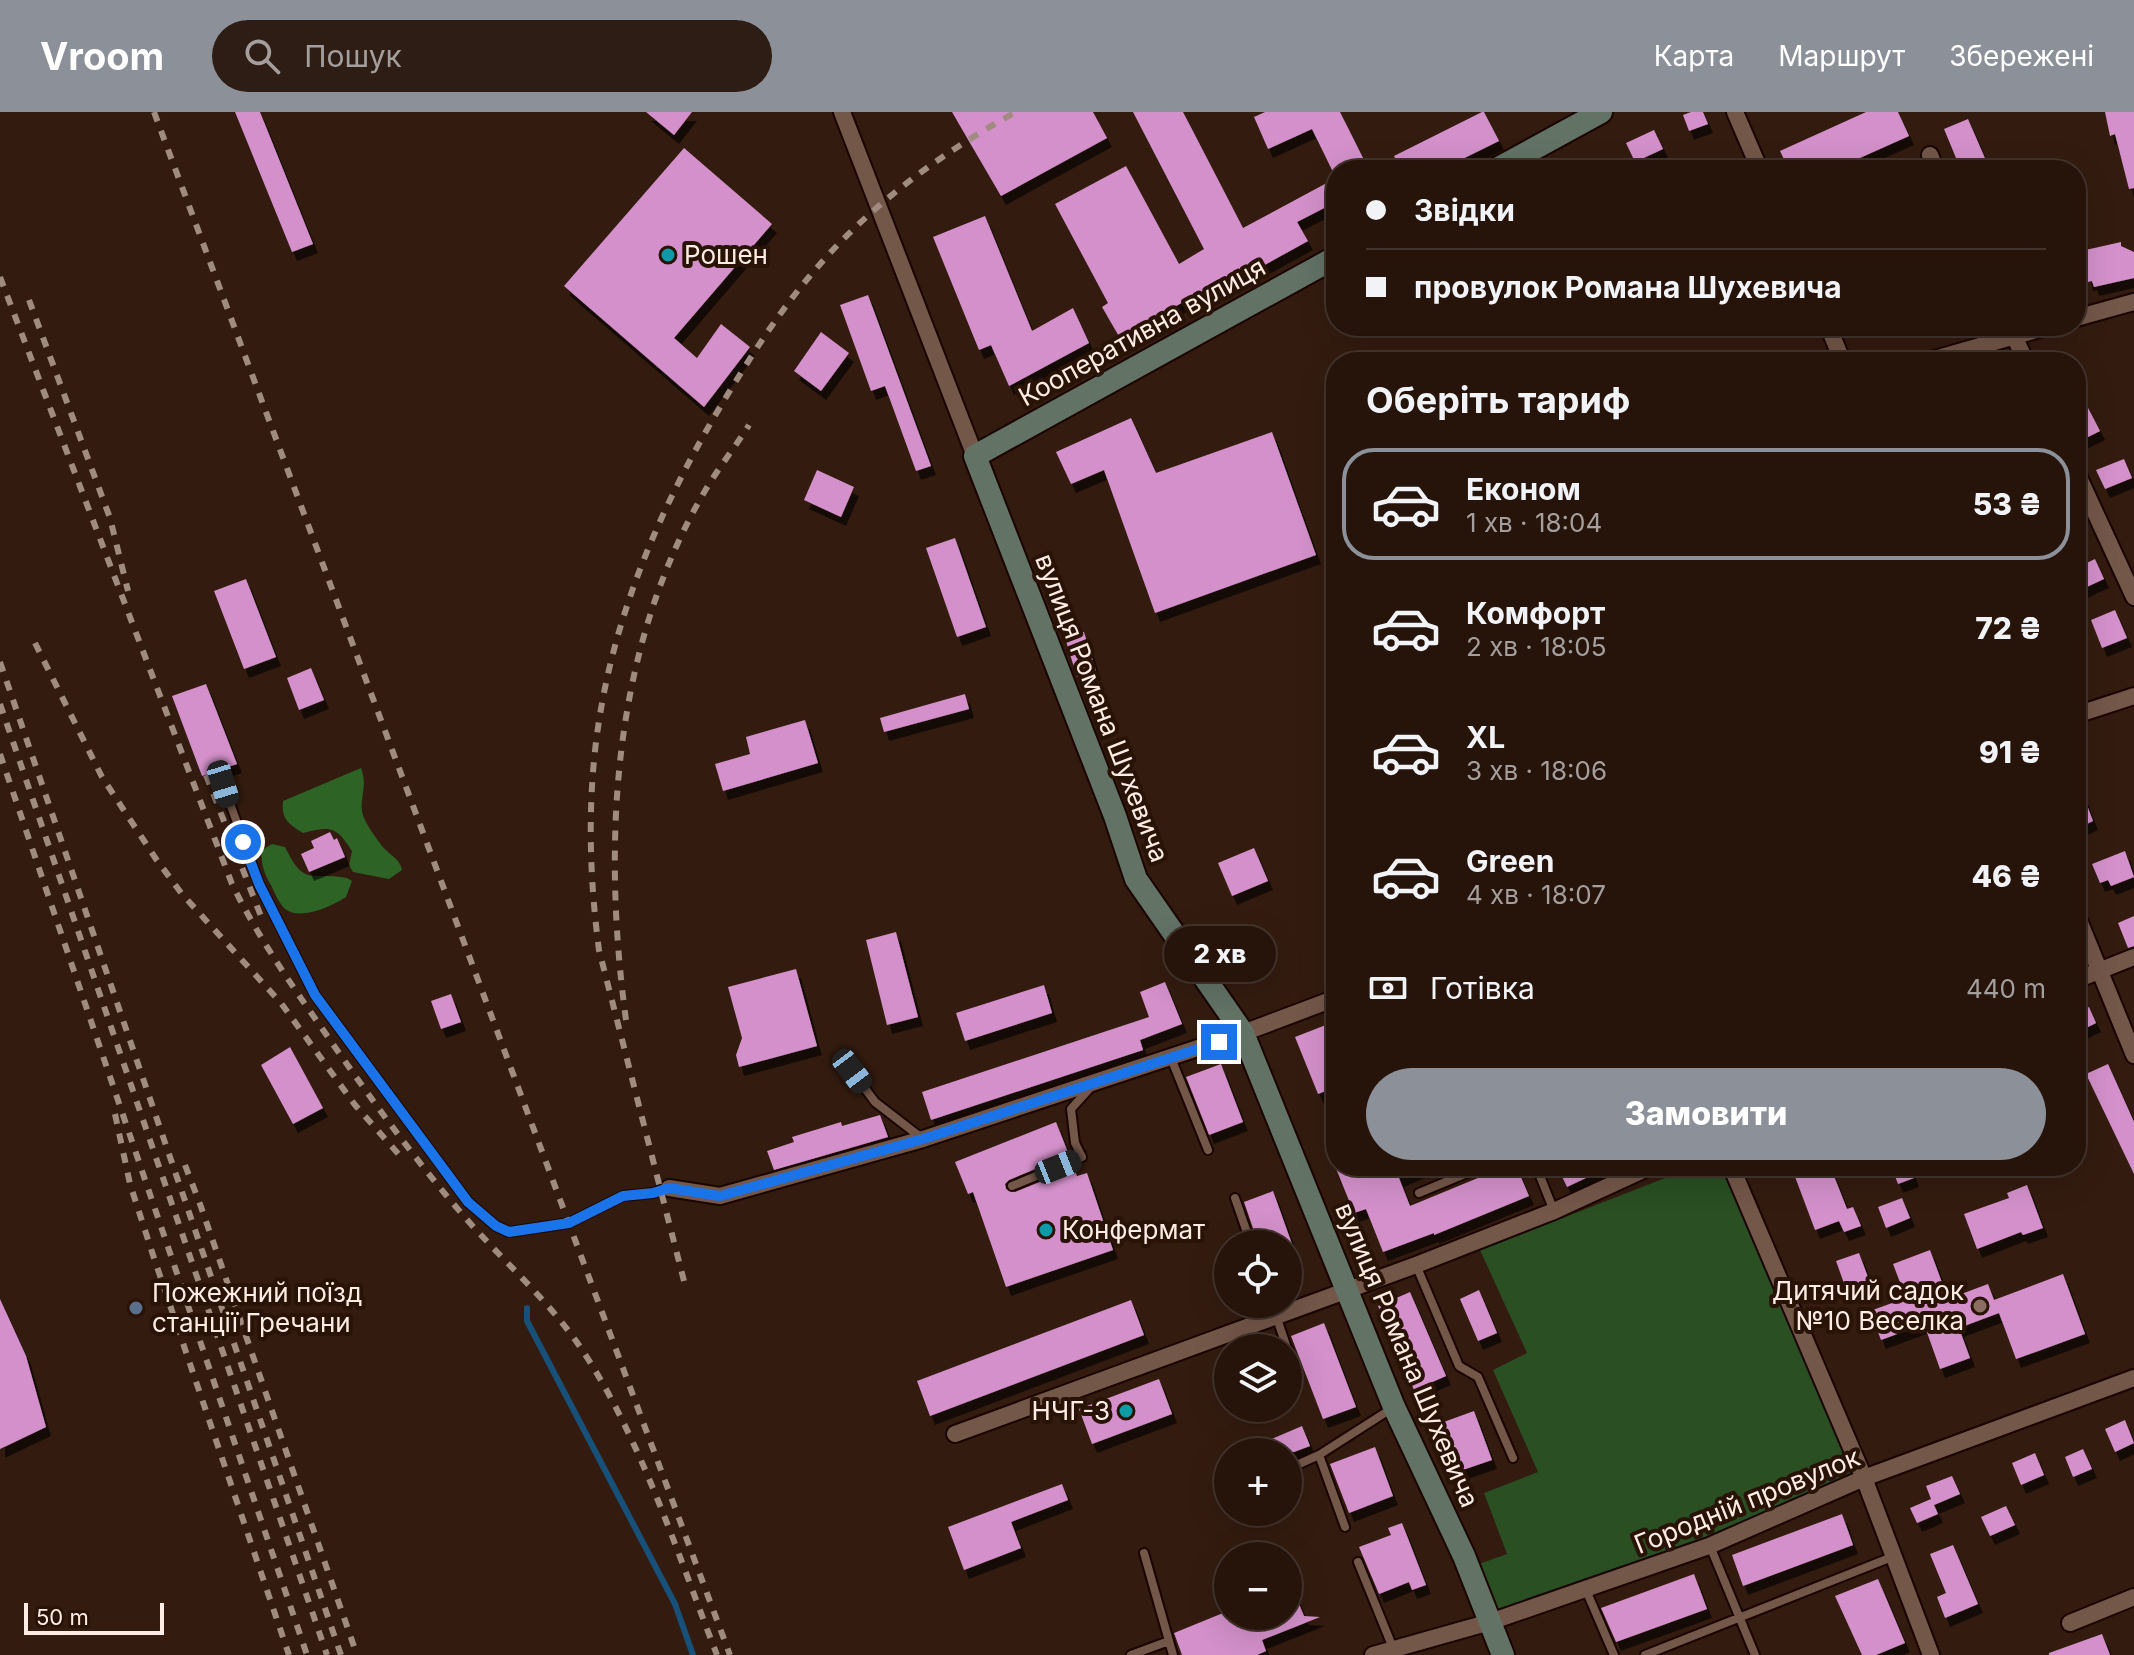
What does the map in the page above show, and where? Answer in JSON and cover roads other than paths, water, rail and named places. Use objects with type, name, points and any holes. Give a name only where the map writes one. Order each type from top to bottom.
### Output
[{"type":"street","name":"вулиця Романа Шухевича","points":[[842,112],[1136,879],[1243,1033],[1394,1407],[1464,1556],[1503,1655]]},
{"type":"street","points":[[1513,160],[1601,112]]},
{"type":"street","points":[[1735,112],[1756,160]]},
{"type":"street","name":"Кооперативна вулиця","points":[[975,456],[1326,263]]},
{"type":"street","points":[[2086,315],[2134,302]]},
{"type":"street","points":[[1952,352],[1998,336]]},
{"type":"street","points":[[2086,493],[2134,597]]},
{"type":"street","points":[[2086,712],[2134,696]]},
{"type":"street","points":[[2086,938],[2134,1055]]},
{"type":"street","points":[[2086,976],[2134,957]]},
{"type":"street","points":[[669,1188],[720,1196],[923,1139],[1171,1058],[1326,1002]]},
{"type":"street","points":[[1302,1302],[1416,1265],[1554,1211],[1630,1176]]},
{"type":"street","points":[[1735,1176],[1864,1478],[1931,1655]]},
{"type":"street","points":[[955,1434],[1253,1318]]},
{"type":"street","name":"Городній провулок","points":[[1373,1655],[1490,1622],[1709,1546],[1864,1478],[2134,1378]]},
{"type":"street","points":[[2070,1623],[2134,1597]]},
{"type":"lane","points":[[223,784],[259,884],[315,995],[468,1202],[496,1226],[509,1232],[569,1223],[623,1196],[669,1188]]},
{"type":"lane","points":[[1171,1058],[1208,1150]]},
{"type":"lane","points":[[852,1071],[875,1102],[923,1139]]},
{"type":"lane","points":[[1012,1186],[1082,1157],[1075,1143],[1071,1109],[1096,1081]]},
{"type":"lane","points":[[1419,1193],[1460,1176]]},
{"type":"lane","points":[[1540,1176],[1554,1211]]},
{"type":"lane","points":[[1235,1198],[1246,1230]]},
{"type":"lane","points":[[1416,1265],[1459,1366],[1478,1377],[1513,1458]]},
{"type":"lane","points":[[1302,1463],[1394,1407]]},
{"type":"lane","points":[[1319,1455],[1345,1527]]},
{"type":"lane","points":[[1709,1546],[1755,1655]]},
{"type":"lane","points":[[1144,1553],[1173,1655]]},
{"type":"lane","points":[[1645,1655],[1892,1557]]},
{"type":"lane","points":[[1358,1562],[1393,1648]]},
{"type":"lane","points":[[1586,1590],[1614,1655]]},
{"type":"lane","points":[[1131,1655],[1169,1641]]},
{"type":"waterway","points":[[527,1308],[527,1321],[675,1604],[693,1655]]},
{"type":"railway","points":[[154,112],[730,1655]]},
{"type":"railway","points":[[684,1281],[599,950],[596,922],[591,864],[595,749],[619,631],[650,544],[690,461],[744,368],[789,302],[831,252],[879,206],[931,165],[1016,112]]},
{"type":"railway","points":[[0,277],[232,884],[285,975],[389,1123],[463,1215],[536,1292],[576,1341],[619,1413],[638,1453],[717,1655]]},
{"type":"railway","points":[[29,300],[110,518],[128,591]]},
{"type":"railway","points":[[626,1020],[615,886],[616,818],[621,751],[632,684],[649,619],[672,556],[707,487],[749,425]]},
{"type":"railway","points":[[35,643],[102,777],[156,859],[182,894],[281,1003],[355,1105],[402,1158]]},
{"type":"railway","points":[[0,662],[341,1655]]},
{"type":"railway","points":[[0,704],[327,1655]]},
{"type":"railway","points":[[0,754],[307,1655]]},
{"type":"railway","points":[[206,775],[264,924]]},
{"type":"railway","points":[[115,1114],[130,1184],[289,1655]]},
{"type":"railway","points":[[185,1165],[357,1655]]},
{"type":"place","name":"Рошен","points":[[668,255]]},
{"type":"place","name":"Конфермат","points":[[1046,1230]]},
{"type":"place","name":"Дитячий садок №10 Веселка","points":[[1980,1306]]},
{"type":"place","name":"Пожежний поїзд станції Гречани","points":[[136,1308]]},
{"type":"place","name":"НЧГ-3","points":[[1126,1411]]}]
